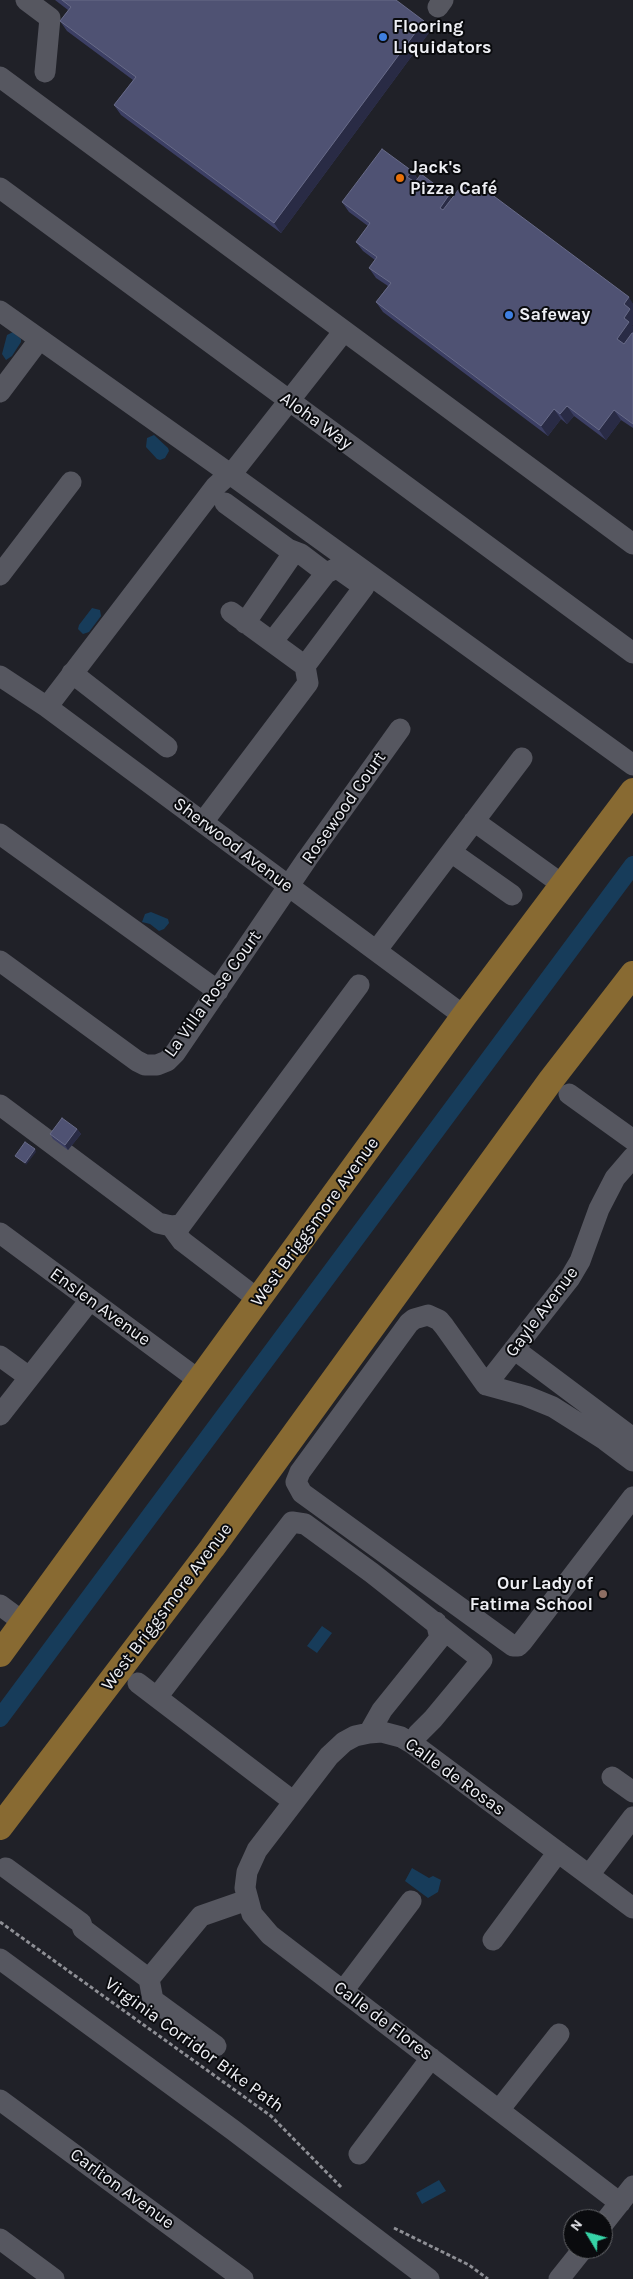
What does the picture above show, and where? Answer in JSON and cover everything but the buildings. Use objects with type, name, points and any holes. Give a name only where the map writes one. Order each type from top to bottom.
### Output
[{"type":"main road","name":"West Briggsmore Avenue","points":[[0,1654],[464,1016],[633,791]]},
{"type":"main road","name":"West Briggsmore Avenue","points":[[0,1827],[218,1540],[551,1080],[633,974]]},
{"type":"street","points":[[26,0],[50,18],[45,72]]},
{"type":"street","points":[[0,77],[633,544]]},
{"type":"street","name":"Aloha Way","points":[[0,188],[633,653]]},
{"type":"street","points":[[0,311],[39,340],[234,471],[633,765]]},
{"type":"street","points":[[47,707],[216,486],[234,471],[344,331]]},
{"type":"street","points":[[0,392],[39,340]]},
{"type":"street","points":[[0,575],[71,482]]},
{"type":"street","points":[[225,503],[288,550],[300,554],[326,573]]},
{"type":"street","points":[[203,822],[308,683],[304,666],[238,618],[294,552]]},
{"type":"street","points":[[272,642],[326,573],[337,568],[364,587],[304,666]]},
{"type":"street","points":[[72,673],[167,747]]},
{"type":"street","name":"Sherwood Avenue","points":[[0,676],[47,707],[464,1016]]},
{"type":"street","name":"Rosewood Court","points":[[290,887],[306,859],[400,729]]},
{"type":"street","points":[[376,951],[522,758]]},
{"type":"street","points":[[474,821],[563,885]]},
{"type":"street","points":[[0,834],[218,992]]},
{"type":"street","points":[[451,852],[512,895]]},
{"type":"street","name":"La Villa Rose Court","points":[[0,961],[137,1061],[145,1065],[162,1063],[175,1053],[290,887]]},
{"type":"street","points":[[0,1105],[158,1223],[171,1226],[180,1225],[359,985]]},
{"type":"street","points":[[569,1094],[633,1140]]},
{"type":"street","name":"Gayle Avenue","points":[[486,1385],[575,1270],[599,1209],[615,1178],[633,1157]]},
{"type":"street","points":[[171,1226],[182,1241],[259,1300]]},
{"type":"street","name":"Enslen Avenue","points":[[0,1233],[200,1381]]},
{"type":"street","points":[[0,1415],[90,1300]]},
{"type":"street","points":[[633,1461],[605,1440],[553,1407],[526,1396],[486,1385],[439,1320],[428,1315],[414,1319],[409,1323],[300,1472],[296,1482],[299,1489],[513,1646],[518,1646],[522,1642],[633,1497]]},
{"type":"street","points":[[514,1349],[633,1438]]},
{"type":"street","points":[[0,1356],[29,1377]]},
{"type":"street","points":[[157,1697],[292,1522],[305,1524],[436,1622],[482,1660],[433,1719],[418,1734],[414,1744]]},
{"type":"street","points":[[0,1605],[23,1622]]},
{"type":"street","points":[[369,1733],[382,1710],[440,1638],[436,1622]]},
{"type":"street","points":[[138,1683],[294,1802]]},
{"type":"street","name":"Calle de Rosas","points":[[294,1802],[338,1747],[355,1736],[382,1732],[401,1737],[414,1744],[633,1908]]},
{"type":"street","points":[[612,1777],[633,1792]]},
{"type":"street","name":"Calle de Flores","points":[[294,1802],[257,1850],[250,1863],[245,1888],[252,1914],[259,1924],[343,1991],[620,2203]]},
{"type":"street","points":[[589,1875],[633,1817]]},
{"type":"street","points":[[493,1940],[558,1852]]},
{"type":"street","points":[[6,1868],[81,1923],[83,1929],[149,1978],[153,2000],[216,2046]]},
{"type":"street","points":[[149,1978],[201,1916],[247,1900]]},
{"type":"street","points":[[343,1991],[411,1901]]},
{"type":"street","points":[[0,1960],[233,2130],[429,2279]]},
{"type":"street","points":[[499,2110],[559,2034]]},
{"type":"street","points":[[359,2154],[431,2058]]},
{"type":"street","name":"Carlton Avenue","points":[[0,2100],[243,2279]]},
{"type":"street","points":[[613,2212],[633,2186]]},
{"type":"street","points":[[0,2239],[54,2279]]},
{"type":"street","points":[[560,2279],[575,2259]]},
{"type":"path","name":"Virginia Corridor Bike Path","points":[[0,1922],[271,2116],[347,2193]]},
{"type":"path","points":[[393,2227],[469,2265],[488,2279]]},
{"type":"water","points":[[13,332],[21,339],[21,342],[12,356],[6,360],[2,354],[7,335]]},
{"type":"water","points":[[154,435],[169,451],[165,458],[160,460],[146,447],[147,438]]},
{"type":"water","points":[[92,608],[100,610],[101,616],[89,632],[83,634],[78,629],[79,625]]},
{"type":"water","points":[[151,912],[168,919],[169,923],[164,929],[159,931],[150,924],[142,922],[145,914]]},
{"type":"water","points":[[322,1626],[332,1633],[317,1653],[307,1646]]},
{"type":"water","points":[[412,1868],[429,1878],[433,1876],[441,1880],[438,1892],[428,1898],[405,1881]]},
{"type":"water","points":[[439,2180],[446,2191],[422,2204],[416,2193]]},
{"type":"waterway","points":[[0,1718],[633,865]]},
{"type":"place","name":"Flooring Liquidators","points":[[383,37]]},
{"type":"place","name":"Jack's Pizza Café","points":[[400,178]]},
{"type":"place","name":"Safeway","points":[[509,315]]},
{"type":"place","name":"Our Lady of Fatima School","points":[[603,1594]]}]
